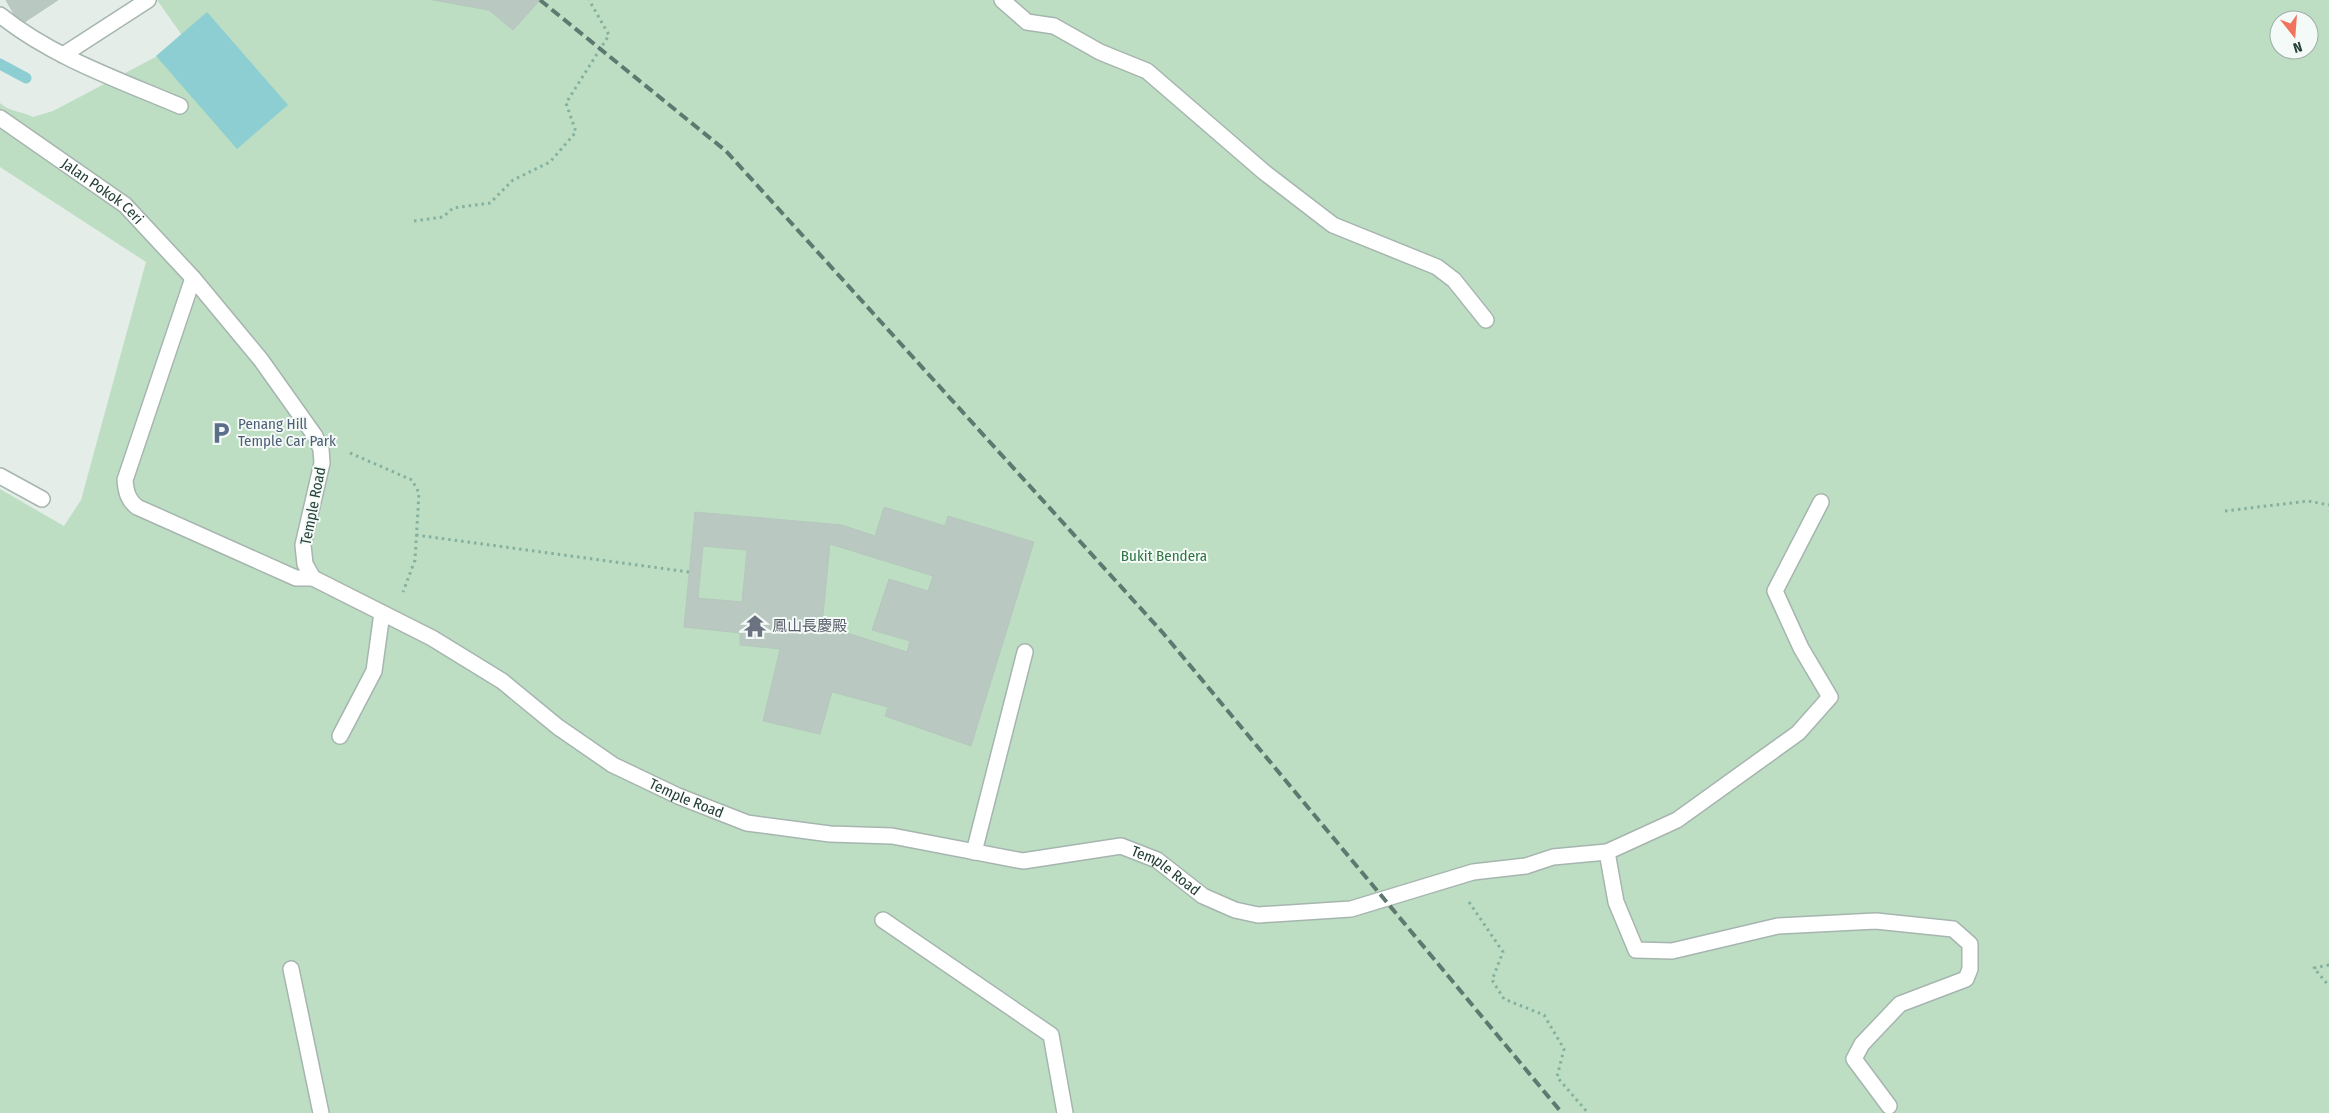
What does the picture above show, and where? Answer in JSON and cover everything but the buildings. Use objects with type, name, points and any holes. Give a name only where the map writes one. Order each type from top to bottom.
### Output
[{"type":"street","points":[[63,55],[148,0]]},
{"type":"street","points":[[1002,0],[1027,22],[1054,26],[1100,52],[1147,71],[1264,172],[1333,225],[1437,267],[1454,280],[1486,320]]},
{"type":"street","points":[[0,15],[15,27],[63,55],[180,106]]},
{"type":"street","name":"Jalan Pokok Ceri","points":[[0,118],[125,205],[193,278]]},
{"type":"street","points":[[193,278],[125,480],[126,493],[131,502],[137,507],[209,540],[296,578],[313,578]]},
{"type":"street","name":"Temple Road","points":[[193,278],[261,360],[315,436],[321,449],[322,463],[303,545],[304,564],[313,578],[432,638],[502,682],[558,727],[613,765],[686,799],[747,823],[830,834],[892,836],[1023,860],[1120,846],[1158,860],[1203,896],[1235,910],[1258,915],[1351,909],[1473,872],[1526,866],[1553,857],[1607,852],[1677,820],[1798,732],[1830,697],[1801,648],[1776,591],[1821,502]]},
{"type":"street","points":[[0,476],[42,499]]},
{"type":"street","points":[[340,736],[374,671],[387,615]]},
{"type":"street","points":[[974,852],[1025,652]]},
{"type":"street","points":[[1607,852],[1616,902],[1636,950],[1672,952],[1778,926],[1876,921],[1953,929],[1970,944],[1970,969],[1966,979],[1900,1004],[1862,1044],[1854,1060],[1889,1106]]},
{"type":"street","points":[[883,920],[1051,1034],[1065,1113]]},
{"type":"street","points":[[291,968],[321,1113]]},
{"type":"path","points":[[414,221],[443,217],[453,208],[490,203],[513,180],[550,162],[576,132],[566,103],[609,35],[589,0]]},
{"type":"path","points":[[321,449],[352,454],[412,480],[419,493],[415,560],[387,615]]},
{"type":"path","points":[[2225,510],[2308,502],[2329,505]]},
{"type":"path","points":[[416,535],[689,572]]},
{"type":"path","points":[[1436,882],[1452,886],[1470,902],[1487,926],[1503,952],[1492,980],[1504,999],[1544,1015],[1564,1049],[1557,1077],[1588,1113]]},
{"type":"path","points":[[2329,965],[2314,968],[2329,986]]},
{"type":"green space","name":"Bukit Bendera","points":[[157,0],[2329,0],[2329,1113],[0,1113],[0,489],[64,526],[81,500],[146,262],[0,167],[0,103],[33,117],[53,111],[186,41]]},
{"type":"water","points":[[207,12],[288,105],[237,149],[156,56]]},
{"type":"waterway","points":[[0,64],[26,78]]},
{"type":"railway","points":[[540,0],[726,151],[1163,633],[1562,1113]]},
{"type":"place","name":"Penang Hill Temple Car Park","points":[[221,433]]},
{"type":"place","name":"鳳山長慶殿","points":[[755,626]]}]
